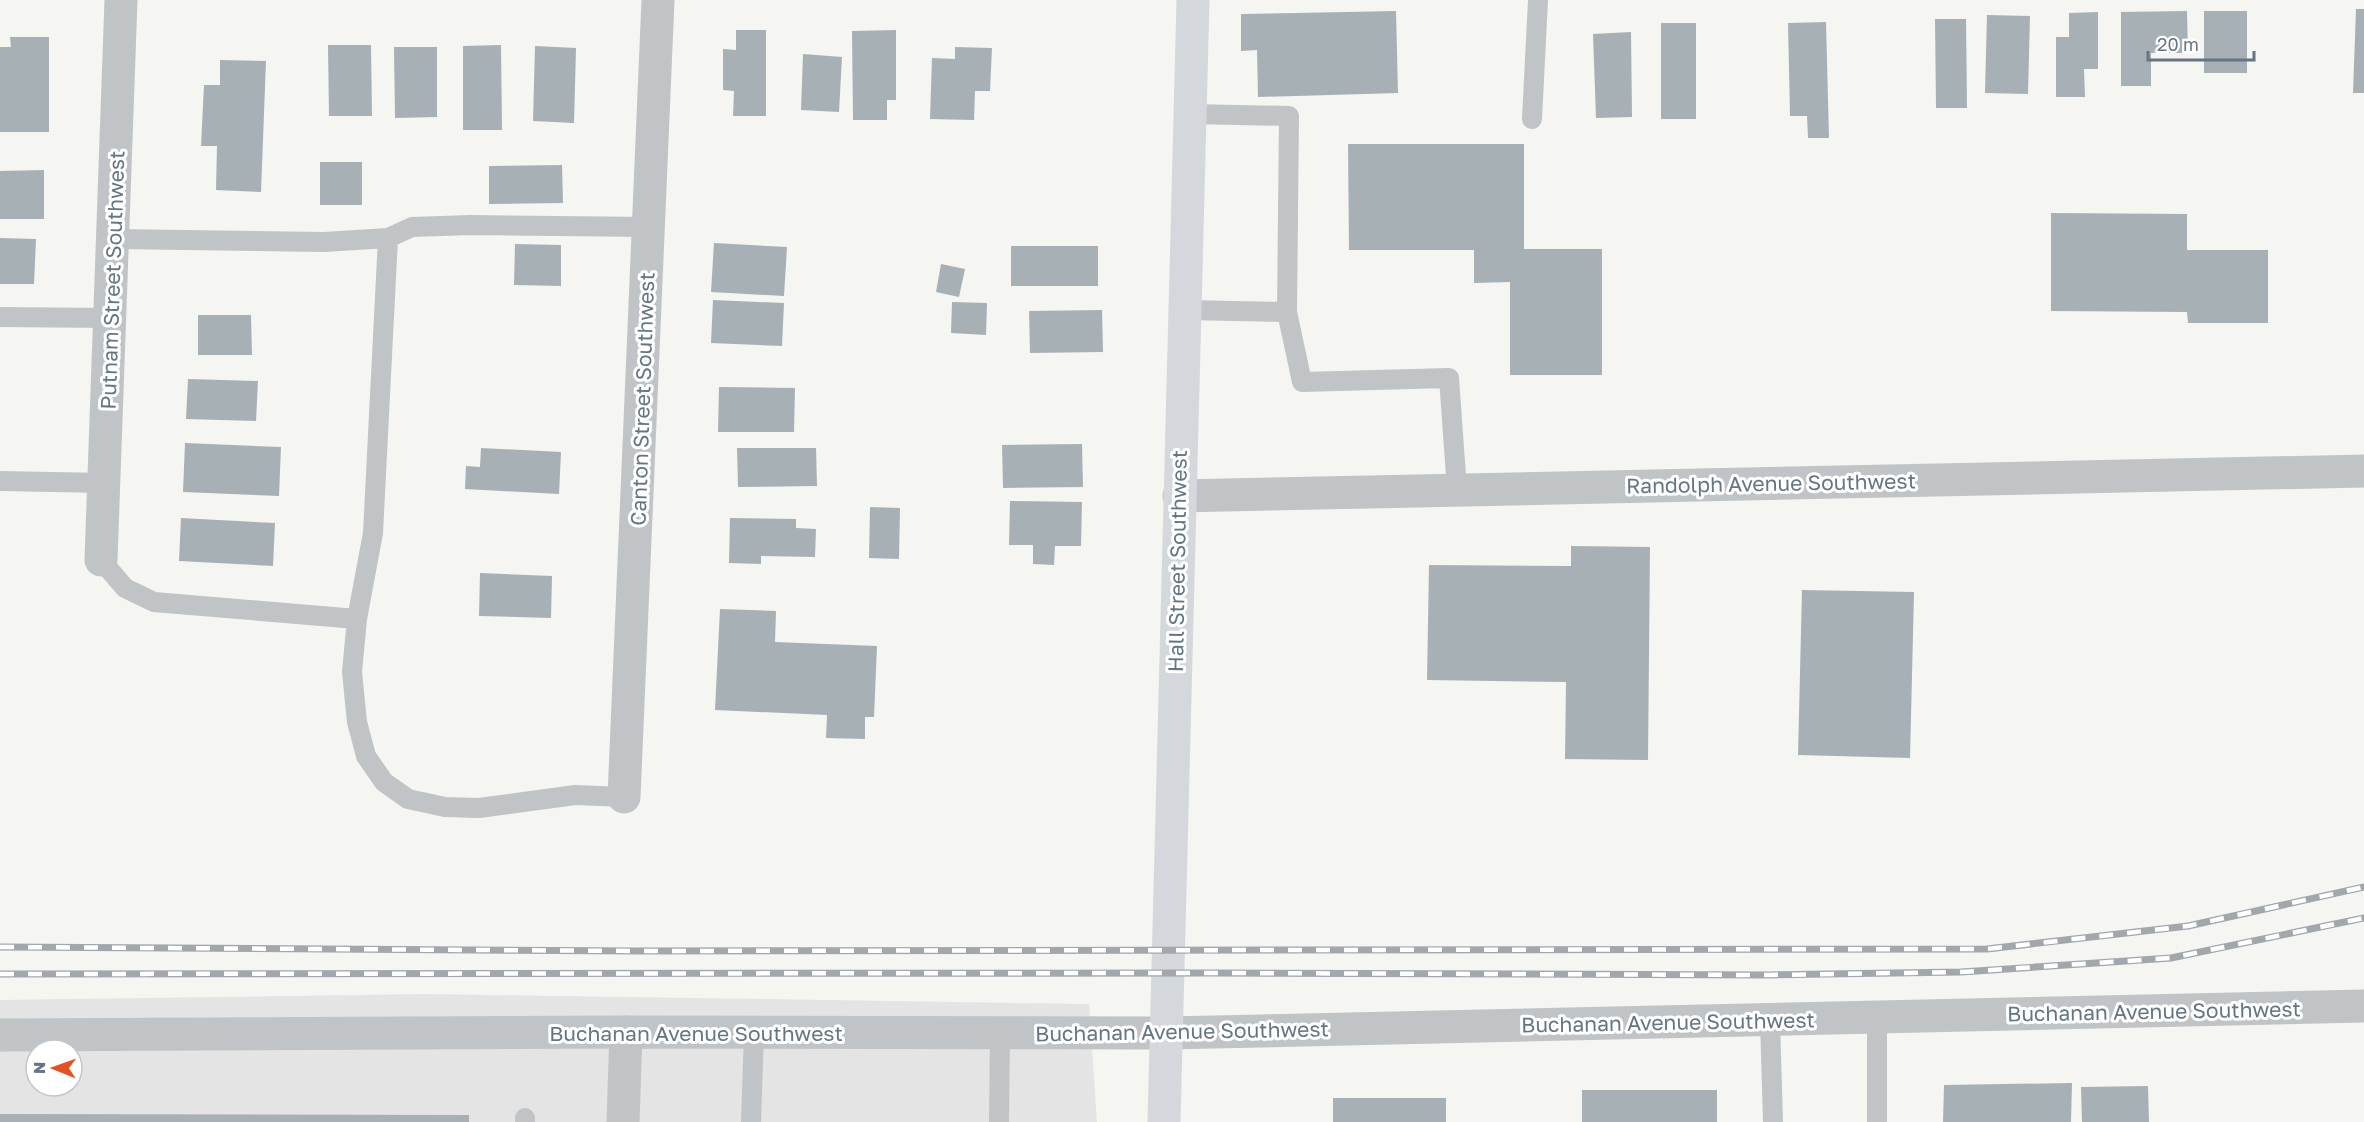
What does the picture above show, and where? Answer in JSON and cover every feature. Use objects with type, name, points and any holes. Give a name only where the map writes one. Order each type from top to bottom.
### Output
[{"type":"main road","name":"Hall Street Southwest","points":[[1164,1122],[1193,0]]},
{"type":"street","name":"Putnam Street Southwest","points":[[102,560],[122,0]]},
{"type":"street","name":"Canton Street Southwest","points":[[624,797],[658,0]]},
{"type":"street","name":"Randolph Avenue Southwest","points":[[1179,496],[2364,471]]},
{"type":"street","name":"Buchanan Avenue Southwest","points":[[0,1035],[626,1032],[1167,1033],[2364,1006]]},
{"type":"street","points":[[623,1122],[626,1032]]},
{"type":"lane","points":[[1532,119],[1538,0]]},
{"type":"lane","points":[[1190,114],[1289,116],[1287,312],[1302,382],[1449,378],[1457,490]]},
{"type":"lane","points":[[113,239],[324,242],[388,238],[412,227],[471,225],[649,227]]},
{"type":"lane","points":[[388,238],[372,533],[357,619],[352,672],[357,722],[366,756],[384,782],[408,799],[445,807],[479,808],[575,795],[624,797]]},
{"type":"lane","points":[[1184,310],[1287,312]]},
{"type":"lane","points":[[0,317],[110,318]]},
{"type":"lane","points":[[0,481],[105,483]]},
{"type":"lane","points":[[102,560],[125,588],[154,602],[357,619]]},
{"type":"lane","points":[[1876,1017],[1877,1122]]},
{"type":"lane","points":[[1770,1020],[1773,1122]]},
{"type":"lane","points":[[999,1122],[1000,1032]]},
{"type":"lane","points":[[751,1122],[754,1033]]},
{"type":"shaded area","points":[[424,994],[1089,1004],[1097,1122],[0,1122],[0,1000]]},
{"type":"building","points":[[2356,9],[2364,9],[2364,93],[2353,93]]},
{"type":"building","points":[[1396,11],[1398,93],[1258,97],[1257,50],[1241,51],[1241,14]]},
{"type":"building","points":[[2187,11],[2188,53],[2151,53],[2151,86],[2121,86],[2121,12]]},
{"type":"building","points":[[2204,11],[2247,11],[2247,73],[2204,73]]},
{"type":"building","points":[[2098,12],[2098,69],[2084,69],[2085,97],[2056,97],[2056,37],[2069,37],[2069,13]]},
{"type":"building","points":[[1987,15],[2030,16],[2028,94],[1985,93]]},
{"type":"building","points":[[1935,19],[1966,19],[1967,108],[1936,108]]},
{"type":"building","points":[[1826,22],[1829,138],[1808,138],[1807,116],[1790,116],[1788,23]]},
{"type":"building","points":[[1661,23],[1696,23],[1696,119],[1661,119]]},
{"type":"building","points":[[736,30],[766,30],[766,116],[733,116],[734,91],[723,90],[723,49],[736,50]]},
{"type":"building","points":[[896,30],[896,100],[887,100],[887,120],[853,120],[852,31]]},
{"type":"building","points":[[1631,32],[1632,117],[1596,118],[1593,34]]},
{"type":"building","points":[[10,37],[49,37],[49,132],[0,132],[0,47],[11,47]]},
{"type":"building","points":[[328,45],[371,45],[372,116],[329,116]]},
{"type":"building","points":[[501,45],[502,130],[463,130],[463,46]]},
{"type":"building","points":[[535,46],[576,48],[574,123],[533,121]]},
{"type":"building","points":[[394,47],[437,47],[437,117],[395,118]]},
{"type":"building","points":[[955,47],[992,48],[990,91],[975,91],[974,120],[930,119],[932,58],[955,59]]},
{"type":"building","points":[[803,54],[842,57],[839,112],[801,110]]},
{"type":"building","points":[[220,60],[266,61],[261,192],[216,190],[217,146],[201,146],[204,85],[220,85]]},
{"type":"building","points":[[1348,144],[1524,144],[1524,249],[1602,249],[1602,375],[1510,375],[1510,282],[1474,283],[1474,250],[1349,250]]},
{"type":"building","points":[[320,162],[362,162],[362,205],[320,205]]},
{"type":"building","points":[[562,165],[563,203],[489,204],[489,166]]},
{"type":"building","points":[[44,170],[44,219],[0,219],[0,171]]},
{"type":"building","points":[[2051,213],[2187,214],[2187,250],[2268,250],[2268,323],[2188,323],[2187,312],[2051,311]]},
{"type":"building","points":[[0,238],[36,239],[34,284],[0,284]]},
{"type":"building","points":[[714,243],[787,247],[784,296],[711,292]]},
{"type":"building","points":[[515,244],[561,245],[561,286],[514,285]]},
{"type":"building","points":[[1011,246],[1098,246],[1098,286],[1011,286]]},
{"type":"building","points":[[941,264],[965,269],[959,297],[936,292]]},
{"type":"building","points":[[713,300],[784,303],[782,346],[711,343]]},
{"type":"building","points":[[952,302],[987,303],[986,335],[951,333]]},
{"type":"building","points":[[1102,310],[1103,352],[1030,353],[1029,311]]},
{"type":"building","points":[[198,315],[251,315],[252,355],[198,355]]},
{"type":"building","points":[[188,379],[258,381],[256,421],[186,419]]},
{"type":"building","points":[[719,387],[795,388],[794,432],[718,432]]},
{"type":"building","points":[[185,443],[281,447],[279,496],[183,492]]},
{"type":"building","points":[[1082,444],[1083,487],[1003,488],[1002,445]]},
{"type":"building","points":[[481,448],[561,452],[559,494],[465,489],[466,466],[480,467]]},
{"type":"building","points":[[737,448],[816,448],[817,486],[738,487]]},
{"type":"building","points":[[1010,501],[1082,502],[1081,546],[1055,546],[1054,565],[1033,564],[1033,545],[1009,545]]},
{"type":"building","points":[[870,507],[900,508],[899,559],[869,558]]},
{"type":"building","points":[[181,518],[275,523],[273,566],[179,561]]},
{"type":"building","points":[[730,518],[796,519],[796,528],[816,529],[815,557],[761,556],[761,564],[729,563]]},
{"type":"building","points":[[1571,546],[1650,547],[1648,760],[1565,759],[1566,682],[1427,680],[1429,565],[1571,566]]},
{"type":"building","points":[[480,573],[552,576],[551,618],[479,616]]},
{"type":"building","points":[[1802,590],[1914,592],[1910,758],[1798,755]]},
{"type":"building","points":[[720,609],[776,611],[775,642],[877,646],[874,717],[865,717],[865,739],[826,738],[827,715],[715,710]]},
{"type":"building","points":[[2072,1083],[2071,1122],[1943,1122],[1944,1085]]},
{"type":"building","points":[[2148,1086],[2149,1122],[2082,1122],[2081,1087]]},
{"type":"building","points":[[1582,1090],[1717,1090],[1717,1122],[1582,1122]]},
{"type":"building","points":[[1333,1098],[1446,1098],[1446,1122],[1333,1122]]},
{"type":"building","points":[[0,1114],[469,1115],[469,1122],[0,1122]]},
{"type":"railway","points":[[0,947],[639,951],[1987,949],[2188,926],[2364,887]]},
{"type":"railway","points":[[0,974],[1768,975],[1961,972],[2171,958],[2364,918]]}]
